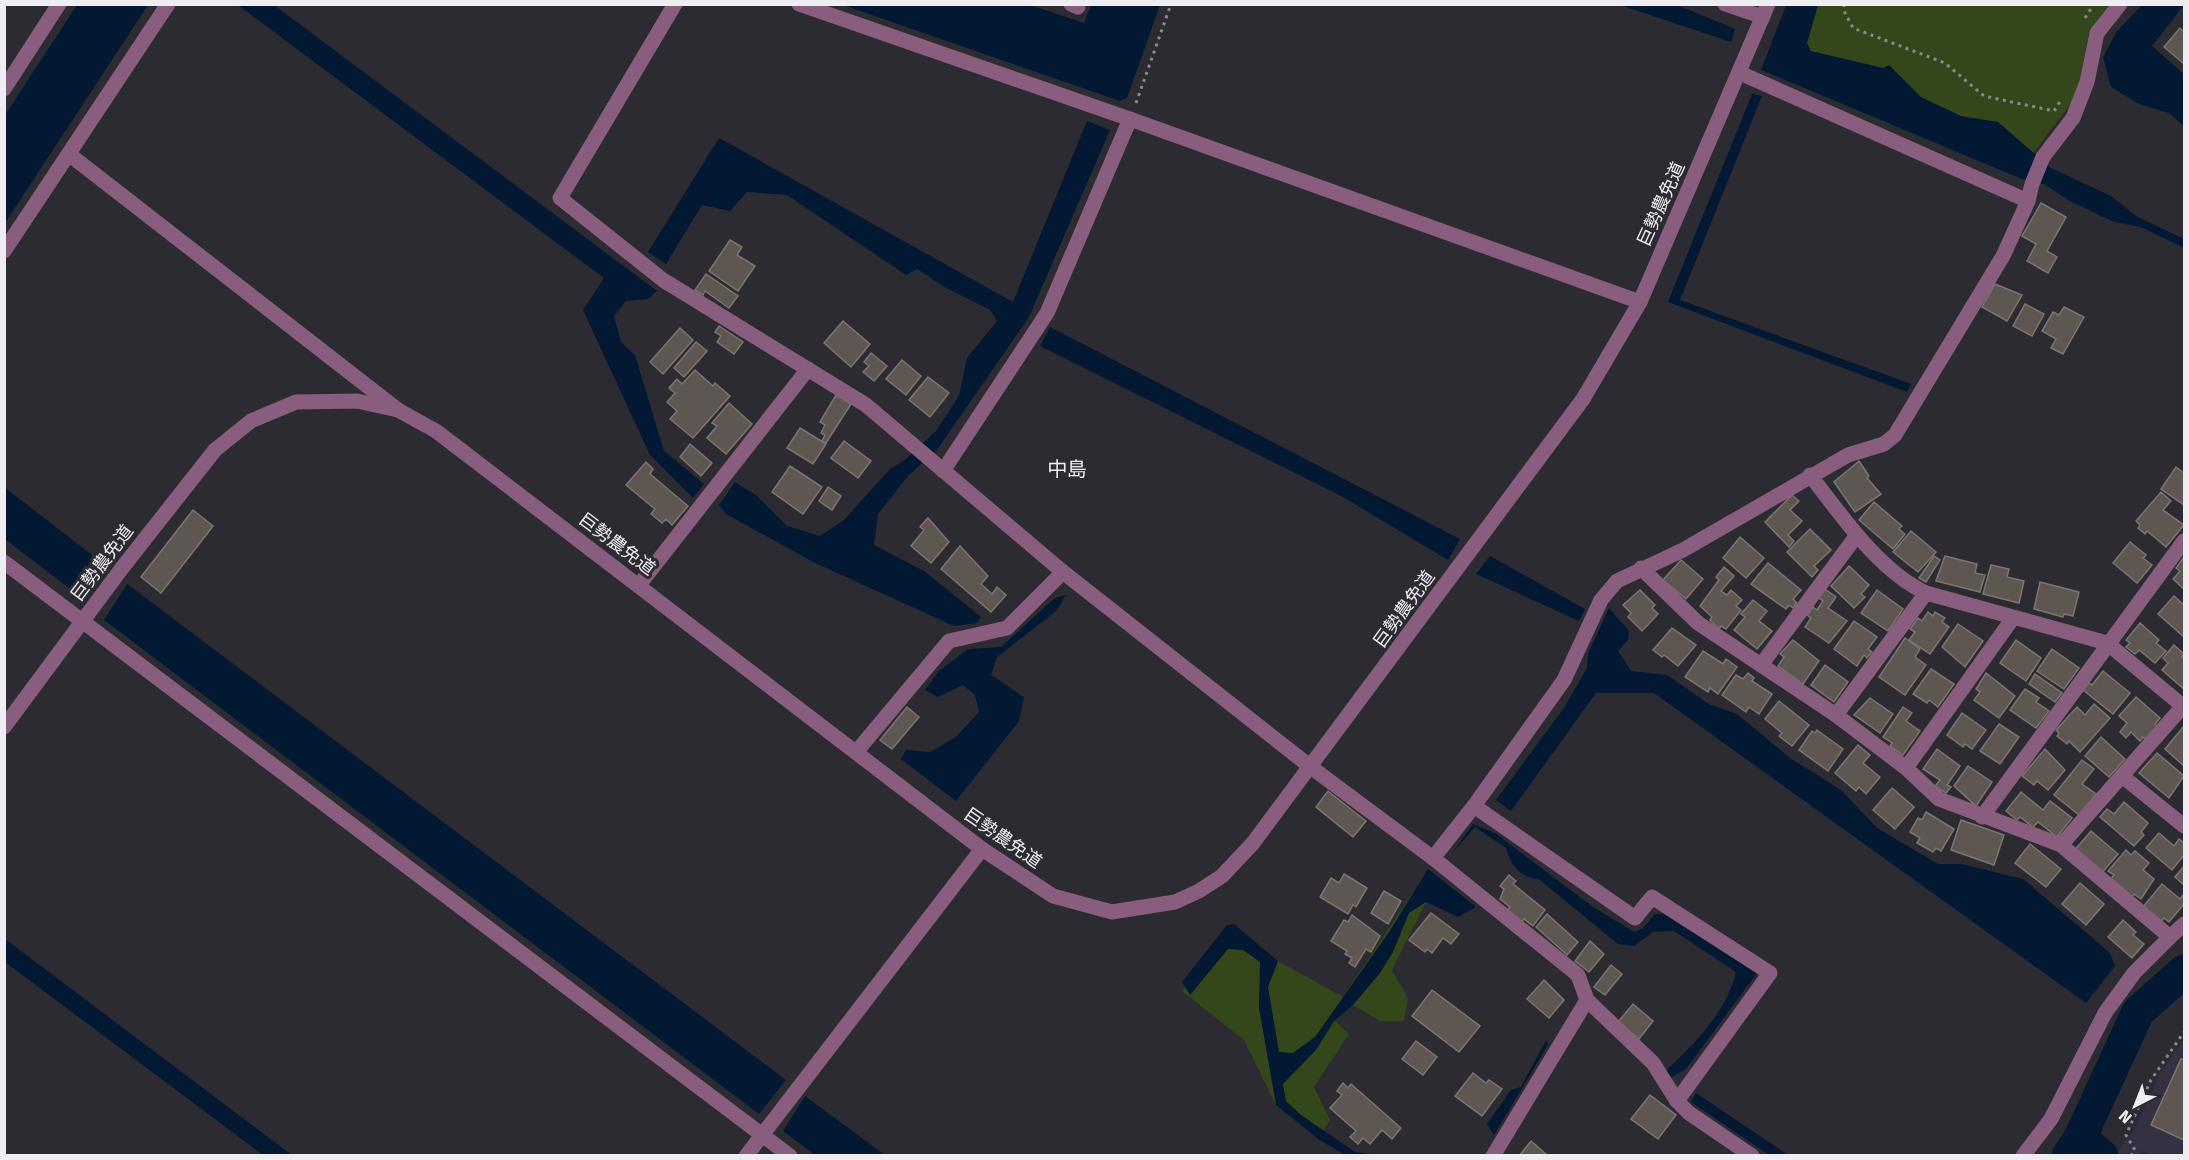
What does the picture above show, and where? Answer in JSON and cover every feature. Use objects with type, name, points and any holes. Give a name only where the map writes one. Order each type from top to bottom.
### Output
[{"type":"street","points":[[4,88],[59,4]]},
{"type":"street","points":[[4,251],[70,155],[168,4]]},
{"type":"street","points":[[675,4],[560,198],[663,280],[866,405],[1064,572],[1312,768],[1433,858],[1578,975],[1587,1000],[1653,1063],[1677,1101],[1689,1113],[1752,1155]]},
{"type":"street","points":[[799,4],[1130,119],[1640,302]]},
{"type":"street","points":[[1071,4],[1078,7],[1078,4]]},
{"type":"street","points":[[1725,4],[1765,11]]},
{"type":"street","points":[[1433,858],[1474,806],[1564,680],[1601,600],[1617,581],[1683,550],[1848,455],[1884,444],[1895,435],[2002,256],[2028,201],[2031,184],[2043,157],[2073,118],[2087,82],[2097,33],[2120,4]]},
{"type":"street","name":"巨勢農免道","points":[[4,727],[82,621],[215,450],[251,421],[296,402],[357,401],[398,410],[436,431],[857,751],[982,849],[1053,896],[1112,912],[1175,902],[1222,876],[1253,843],[1312,768],[1583,399],[1640,302],[1765,11]]},
{"type":"street","points":[[1740,73],[2028,201]]},
{"type":"street","points":[[938,467],[1047,313],[1130,119]]},
{"type":"street","points":[[70,155],[398,410]]},
{"type":"street","points":[[639,585],[808,369]]},
{"type":"street","points":[[1810,475],[1857,535],[1909,585],[1926,593],[2107,643],[2184,706],[2061,845]]},
{"type":"street","points":[[1761,665],[1857,535]]},
{"type":"street","points":[[1982,817],[2107,643],[2184,541]]},
{"type":"street","points":[[4,562],[790,1155]]},
{"type":"street","points":[[1641,568],[1698,623],[1836,715],[1906,768],[1939,799],[2061,845],[2170,937]]},
{"type":"street","points":[[857,751],[949,641],[1007,627],[1064,572]]},
{"type":"street","points":[[1836,715],[1926,593]]},
{"type":"street","points":[[1906,768],[2013,618]]},
{"type":"street","points":[[2122,776],[2184,826]]},
{"type":"street","points":[[1474,806],[1635,918],[1652,897],[1770,973],[1677,1101]]},
{"type":"street","points":[[746,1155],[982,849]]},
{"type":"street","points":[[2023,1155],[2051,1119],[2105,1013],[2134,973],[2184,924]]},
{"type":"street","points":[[1493,1155],[1587,1000]]},
{"type":"path","points":[[1130,119],[1171,4]]},
{"type":"path","points":[[1844,4],[1844,11],[1853,28],[1945,63],[1984,96],[2054,111],[2065,94]]},
{"type":"path","points":[[2084,21],[2094,4]]},
{"type":"path","points":[[2132,1155],[2135,1150],[2126,1135],[2151,1080],[2184,1032]]},
{"type":"shaded area","points":[[2184,1039],[2184,1155],[2152,1155],[2142,1151],[2138,1155],[2114,1156],[2134,1130],[2160,1074]]},
{"type":"green space","points":[[1786,5],[2109,5],[2089,32],[2080,79],[2072,102],[2034,152],[2019,178],[1761,70]]},
{"type":"green space","points":[[1414,891],[1426,902],[1392,970],[1408,998],[1404,1021],[1380,1021],[1353,1005],[1334,1020],[1349,1034],[1314,1087],[1330,1120],[1318,1139],[1276,1105],[1244,1040],[1182,991],[1234,924],[1278,961],[1343,997]]},
{"type":"water","points":[[77,5],[148,5],[5,223],[5,115]]},
{"type":"water","points":[[238,5],[274,5],[657,291],[648,299],[626,301],[614,316],[621,342],[635,355],[664,451],[704,484],[693,498],[650,455],[583,310],[604,278]]},
{"type":"water","points":[[843,5],[1030,5],[1084,23],[1091,5],[1160,5],[1127,98],[1120,101]]},
{"type":"water","points":[[1620,5],[1677,5],[1735,29],[1731,42]]},
{"type":"water","points":[[1786,5],[1818,5],[1807,43],[1811,51],[1883,68],[1889,65],[1921,97],[1961,116],[1998,122],[2051,168],[2111,196],[2136,216],[2184,239],[2184,248],[2141,227],[2114,222],[2070,201],[2044,184],[2019,178],[1761,70]]},
{"type":"water","points":[[2142,5],[2184,5],[2152,46],[2184,74],[2184,126],[2169,113],[2139,104],[2111,87],[2103,57],[2117,31]]},
{"type":"water","points":[[1752,94],[1762,96],[1680,300],[1911,384],[1907,392],[1668,302]]},
{"type":"water","points":[[1087,121],[1110,130],[1029,317],[937,450],[908,476],[878,514],[874,545],[924,571],[981,617],[977,623],[954,626],[815,563],[726,514],[719,505],[735,482],[757,496],[787,526],[820,536],[844,520],[890,469],[906,459],[936,431],[959,396],[967,358],[997,321],[990,310],[946,288],[917,269],[906,275],[787,195],[747,192],[730,211],[702,205],[666,264],[648,252],[719,138],[1013,302]]},
{"type":"water","points":[[1050,327],[1460,539],[1448,560],[1343,497],[1040,346]]},
{"type":"water","points":[[4,487],[100,561],[78,595],[5,539]]},
{"type":"water","points":[[1490,556],[1585,609],[1579,621],[1476,574]]},
{"type":"water","points":[[127,584],[786,1080],[759,1114],[104,620]]},
{"type":"water","points":[[1066,595],[1056,611],[997,657],[991,675],[1024,697],[1019,721],[956,801],[901,759],[906,750],[930,752],[956,737],[979,712],[975,695],[963,685],[938,697],[925,690],[939,671],[968,649],[1001,647],[1055,598]]},
{"type":"water","points":[[1609,608],[1629,631],[1628,640],[1618,651],[1631,671],[1667,675],[1709,704],[1737,714],[1790,758],[1841,790],[1877,828],[1938,864],[1962,864],[2023,879],[2110,953],[2115,966],[2086,1003],[1654,693],[1596,693],[1511,811],[1496,800],[1564,708],[1587,668],[1588,654]]},
{"type":"water","points":[[1473,824],[1495,833],[1593,907],[1634,932],[1642,929],[1655,914],[1663,914],[1757,973],[1686,1069],[1670,1078],[1667,1070],[1709,1026],[1732,986],[1736,972],[1674,931],[1653,932],[1634,946],[1618,944],[1540,880],[1517,870],[1506,848],[1475,827],[1451,855]]},
{"type":"water","points":[[1428,869],[1476,907],[1458,917],[1426,902],[1409,913],[1393,952],[1380,973],[1353,1005],[1334,1021],[1316,1050],[1283,1084],[1286,1101],[1301,1115],[1355,1152],[1375,1155],[1345,1155],[1318,1139],[1276,1105],[1259,1008],[1260,962],[1243,950],[1228,949],[1190,995],[1182,982],[1227,925],[1234,924],[1278,961],[1268,987],[1279,1052],[1293,1053],[1315,1037],[1389,932]]},
{"type":"water","points":[[5,939],[292,1155],[263,1155],[5,962]]},
{"type":"water","points":[[1546,1040],[1548,1045],[1494,1135],[1487,1124],[1511,1090],[1521,1087]]},
{"type":"water","points":[[1696,1093],[1788,1155],[1769,1155],[1691,1102]]},
{"type":"water","points":[[805,1096],[885,1155],[815,1155],[783,1131]]},
{"type":"building","points":[[2180,28],[2184,32],[2184,64],[2164,47]]},
{"type":"building","points":[[2041,203],[2066,217],[2047,251],[2057,257],[2048,273],[2027,261],[2036,244],[2022,236]]},
{"type":"building","points":[[730,240],[742,247],[737,255],[755,266],[738,291],[709,271]]},
{"type":"building","points":[[706,274],[738,296],[729,308],[705,291],[703,295],[695,290]]},
{"type":"building","points":[[1995,284],[2022,295],[2007,321],[1982,307]]},
{"type":"building","points":[[2025,304],[2044,314],[2032,336],[2013,326]]},
{"type":"building","points":[[2064,307],[2084,317],[2063,354],[2051,348],[2056,339],[2042,331],[2053,312],[2059,315]]},
{"type":"building","points":[[843,321],[870,344],[851,367],[824,343]]},
{"type":"building","points":[[719,326],[743,342],[734,354],[717,342],[721,336],[715,332]]},
{"type":"building","points":[[680,328],[693,340],[663,374],[650,362]]},
{"type":"building","points":[[696,342],[707,351],[684,377],[674,368]]},
{"type":"building","points":[[871,353],[887,366],[874,381],[863,372],[869,366],[864,362]]},
{"type":"building","points":[[902,360],[921,376],[906,395],[886,379]]},
{"type":"building","points":[[695,370],[713,386],[715,383],[730,396],[693,438],[670,419],[677,411],[667,402],[675,393],[669,388],[677,379],[682,384]]},
{"type":"building","points":[[928,377],[949,393],[930,417],[909,400]]},
{"type":"building","points":[[836,395],[851,404],[826,443],[822,441],[825,435],[821,433],[825,425],[820,422]]},
{"type":"building","points":[[729,403],[752,424],[726,454],[707,438],[717,426],[712,423]]},
{"type":"building","points":[[800,428],[826,444],[813,464],[787,448]]},
{"type":"building","points":[[844,441],[871,461],[858,478],[831,458]]},
{"type":"building","points":[[690,444],[712,463],[701,476],[680,457]]},
{"type":"building","points":[[1859,461],[1869,476],[1867,478],[1881,494],[1855,512],[1834,482]]},
{"type":"building","points":[[646,462],[653,469],[650,474],[688,506],[672,525],[666,519],[662,523],[651,514],[655,509],[626,485]]},
{"type":"building","points":[[790,466],[822,487],[803,514],[772,492]]},
{"type":"building","points":[[2176,467],[2184,473],[2184,505],[2161,489]]},
{"type":"building","points":[[828,487],[841,496],[832,510],[819,501]]},
{"type":"building","points":[[2161,492],[2171,501],[2163,510],[2184,525],[2166,547],[2147,531],[2145,534],[2138,528],[2140,525],[2136,521]]},
{"type":"building","points":[[1792,495],[1799,501],[1790,510],[1802,521],[1788,535],[1794,541],[1789,547],[1765,522]]},
{"type":"building","points":[[1874,502],[1902,526],[1899,529],[1905,534],[1893,549],[1859,520]]},
{"type":"building","points":[[193,510],[213,526],[161,593],[141,577]]},
{"type":"building","points":[[928,518],[949,542],[931,563],[911,546],[924,530],[920,527]]},
{"type":"building","points":[[1810,529],[1831,550],[1814,566],[1818,570],[1812,577],[1787,552]]},
{"type":"building","points":[[1911,531],[1936,552],[1918,572],[1893,552]]},
{"type":"building","points":[[1740,537],[1764,558],[1746,578],[1723,558]]},
{"type":"building","points":[[2130,542],[2146,555],[2143,558],[2152,565],[2137,583],[2113,563]]},
{"type":"building","points":[[960,546],[988,576],[981,584],[992,594],[997,587],[1006,595],[991,612],[941,569]]},
{"type":"building","points":[[1934,556],[1940,560],[1926,582],[1919,578]]},
{"type":"building","points":[[1945,556],[1977,564],[1975,573],[1985,575],[1980,592],[1936,581]]},
{"type":"building","points":[[2184,557],[2184,589],[2173,579],[2180,571],[2176,568]]},
{"type":"building","points":[[1681,560],[1703,579],[1686,599],[1663,580]]},
{"type":"building","points":[[1768,563],[1801,590],[1793,599],[1797,603],[1793,608],[1789,605],[1786,609],[1751,584]]},
{"type":"building","points":[[1991,565],[2009,569],[2007,577],[2024,581],[2019,603],[1983,594]]},
{"type":"building","points":[[1849,566],[1869,585],[1861,594],[1865,597],[1854,608],[1831,586]]},
{"type":"building","points":[[1724,567],[1734,576],[1721,591],[1727,595],[1731,590],[1742,600],[1736,606],[1741,610],[1726,629],[1721,626],[1719,629],[1710,620],[1712,617],[1700,606],[1719,580],[1716,577]]},
{"type":"building","points":[[2040,582],[2079,592],[2073,616],[2064,614],[2063,617],[2034,609]]},
{"type":"building","points":[[1825,589],[1836,597],[1828,608],[1847,621],[1829,643],[1805,627],[1811,618],[1807,615],[1813,607],[1817,610],[1823,601],[1819,598]]},
{"type":"building","points":[[1640,590],[1655,605],[1652,608],[1658,614],[1642,631],[1628,617],[1631,613],[1623,605]]},
{"type":"building","points":[[1877,590],[1903,609],[1888,631],[1861,613]]},
{"type":"building","points":[[2174,596],[2184,605],[2184,637],[2158,614]]},
{"type":"building","points":[[1753,600],[1767,611],[1759,621],[1772,631],[1757,649],[1734,630],[1745,617],[1741,614]]},
{"type":"building","points":[[1928,612],[1933,616],[1935,612],[1945,618],[1942,622],[1949,627],[1930,654],[1909,640],[1915,632],[1910,629],[1918,618],[1922,621]]},
{"type":"building","points":[[1854,621],[1877,637],[1868,649],[1872,652],[1867,658],[1864,655],[1857,666],[1834,649]]},
{"type":"building","points":[[2140,623],[2159,640],[2156,643],[2166,651],[2155,663],[2139,650],[2135,654],[2126,647],[2130,643],[2126,640]]},
{"type":"building","points":[[1958,624],[1983,641],[1965,667],[1942,647]]},
{"type":"building","points":[[1672,628],[1696,645],[1678,666],[1653,650]]},
{"type":"building","points":[[1905,638],[1920,649],[1915,657],[1926,665],[1905,695],[1879,677]]},
{"type":"building","points":[[1793,640],[1819,661],[1803,684],[1778,666],[1784,657],[1780,654]]},
{"type":"building","points":[[2016,640],[2041,658],[2026,681],[2000,663]]},
{"type":"building","points":[[2174,645],[2184,654],[2182,657],[2184,659],[2184,689],[2162,670],[2168,663],[2163,658]]},
{"type":"building","points":[[2052,649],[2079,668],[2064,689],[2037,671]]},
{"type":"building","points":[[1703,651],[1723,664],[1726,659],[1737,667],[1718,694],[1710,688],[1708,692],[1685,677]]},
{"type":"building","points":[[1825,665],[1848,682],[1834,702],[1811,685]]},
{"type":"building","points":[[1931,669],[1954,684],[1938,707],[1929,700],[1927,703],[1913,694]]},
{"type":"building","points":[[2103,671],[2130,693],[2113,714],[2083,690],[2089,683],[2092,685]]},
{"type":"building","points":[[1748,673],[1754,678],[1752,681],[1772,694],[1759,714],[1749,707],[1746,712],[1722,695],[1736,675],[1743,679]]},
{"type":"building","points":[[1986,673],[2015,696],[1999,718],[1974,700],[1980,692],[1976,689]]},
{"type":"building","points":[[2035,674],[2062,693],[2055,702],[2029,684]]},
{"type":"building","points":[[2025,689],[2039,698],[2036,702],[2049,711],[2036,728],[2010,710]]},
{"type":"building","points":[[2136,697],[2160,718],[2155,724],[2158,727],[2147,740],[2143,737],[2140,741],[2131,732],[2126,738],[2120,732],[2127,723],[2119,716]]},
{"type":"building","points":[[1870,698],[1893,714],[1880,733],[1854,715]]},
{"type":"building","points":[[1779,701],[1809,725],[1792,746],[1779,736],[1782,733],[1765,719]]},
{"type":"building","points":[[2094,704],[2110,718],[2080,752],[2069,741],[2067,744],[2057,736],[2059,733],[2056,730],[2077,707],[2085,715]]},
{"type":"building","points":[[907,707],[919,717],[892,749],[880,740]]},
{"type":"building","points":[[1903,707],[1912,713],[1906,721],[1920,731],[1903,755],[1890,746],[1892,743],[1883,737]]},
{"type":"building","points":[[1962,713],[1986,730],[1972,749],[1965,744],[1963,747],[1947,735]]},
{"type":"building","points":[[1999,724],[2019,737],[2000,764],[1980,751]]},
{"type":"building","points":[[2184,726],[2184,766],[2165,749]]},
{"type":"building","points":[[1817,730],[1843,749],[1828,771],[1799,750],[1812,731],[1815,733]]},
{"type":"building","points":[[2101,737],[2125,759],[2109,777],[2085,756]]},
{"type":"building","points":[[1858,745],[1870,755],[1863,763],[1880,777],[1866,794],[1859,787],[1856,791],[1835,773]]},
{"type":"building","points":[[1937,749],[1960,766],[1947,785],[1951,787],[1946,793],[1935,786],[1940,780],[1923,769]]},
{"type":"building","points":[[2045,749],[2065,770],[2048,790],[2037,781],[2034,785],[2022,776]]},
{"type":"building","points":[[2157,753],[2184,776],[2169,798],[2139,773]]},
{"type":"building","points":[[2082,760],[2094,769],[2082,784],[2096,794],[2079,815],[2054,795]]},
{"type":"building","points":[[1968,766],[1992,782],[1976,806],[1954,786]]},
{"type":"building","points":[[1892,788],[1914,807],[1895,829],[1873,810]]},
{"type":"building","points":[[1328,791],[1366,821],[1353,837],[1316,807]]},
{"type":"building","points":[[2021,792],[2043,810],[2050,801],[2072,818],[2057,837],[2038,822],[2033,827],[2020,817],[2017,820],[2006,811]]},
{"type":"building","points":[[2124,802],[2148,823],[2141,832],[2144,835],[2134,846],[2100,817],[2107,809],[2114,814]]},
{"type":"building","points":[[1926,812],[1954,829],[1941,851],[1936,848],[1933,852],[1917,843],[1920,838],[1910,832],[1918,818],[1922,820]]},
{"type":"building","points":[[1961,820],[2004,835],[1994,865],[1951,850]]},
{"type":"building","points":[[2091,831],[2118,854],[2101,874],[2074,851]]},
{"type":"building","points":[[2159,833],[2174,846],[2179,839],[2184,843],[2184,855],[2172,870],[2146,848]]},
{"type":"building","points":[[2030,844],[2061,869],[2046,887],[2015,863]]},
{"type":"building","points":[[2126,850],[2131,855],[2135,851],[2149,863],[2143,870],[2154,879],[2141,899],[2134,894],[2132,897],[2111,879],[2114,875],[2108,871]]},
{"type":"building","points":[[2184,866],[2184,885],[2175,877]]},
{"type":"building","points":[[1344,874],[1367,888],[1356,907],[1353,905],[1348,914],[1320,897],[1331,878],[1339,883]]},
{"type":"building","points":[[1509,875],[1516,881],[1513,884],[1545,910],[1533,926],[1524,919],[1521,923],[1507,911],[1510,907],[1500,899],[1504,889],[1500,886]]},
{"type":"building","points":[[2080,883],[2104,904],[2086,925],[2062,904]]},
{"type":"building","points":[[2162,884],[2180,899],[2184,894],[2184,904],[2169,922],[2164,918],[2161,922],[2143,907]]},
{"type":"building","points":[[1384,891],[1401,901],[1388,924],[1371,913]]},
{"type":"building","points":[[1431,913],[1459,934],[1451,944],[1443,938],[1432,953],[1427,949],[1425,952],[1409,940]]},
{"type":"building","points":[[1547,914],[1578,942],[1567,955],[1536,927]]},
{"type":"building","points":[[1352,915],[1380,936],[1371,952],[1366,949],[1355,967],[1349,963],[1352,958],[1345,954],[1347,951],[1331,941],[1344,920],[1348,922]]},
{"type":"building","points":[[2123,920],[2136,932],[2133,935],[2144,944],[2132,958],[2108,937]]},
{"type":"building","points":[[1590,941],[1604,954],[1589,972],[1575,961]]},
{"type":"building","points":[[1611,965],[1622,974],[1605,995],[1594,987]]},
{"type":"building","points":[[1544,980],[1564,1000],[1549,1018],[1527,999]]},
{"type":"building","points":[[1432,990],[1480,1026],[1459,1052],[1412,1016]]},
{"type":"building","points":[[1633,1004],[1653,1021],[1639,1039],[1618,1022]]},
{"type":"building","points":[[1416,1041],[1437,1057],[1423,1075],[1402,1059]]},
{"type":"building","points":[[2181,1059],[2184,1060],[2184,1140],[2151,1125]]},
{"type":"building","points":[[1473,1073],[1486,1083],[1489,1080],[1502,1089],[1482,1116],[1455,1096]]},
{"type":"building","points":[[1343,1083],[1348,1088],[1351,1084],[1401,1128],[1392,1139],[1382,1130],[1370,1144],[1363,1138],[1358,1144],[1350,1137],[1356,1131],[1330,1108],[1342,1095],[1337,1091]]},
{"type":"building","points":[[1650,1095],[1676,1115],[1658,1139],[1631,1119]]},
{"type":"building","points":[[1531,1141],[1548,1156],[1519,1156]]},
{"type":"waterway","points":[[2068,1156],[2080,1138],[2138,1012],[2184,971]]},
{"type":"waterway","points":[[2080,1138],[2102,1156]]},
{"type":"district","name":"中島","points":[[1067,469]]}]
